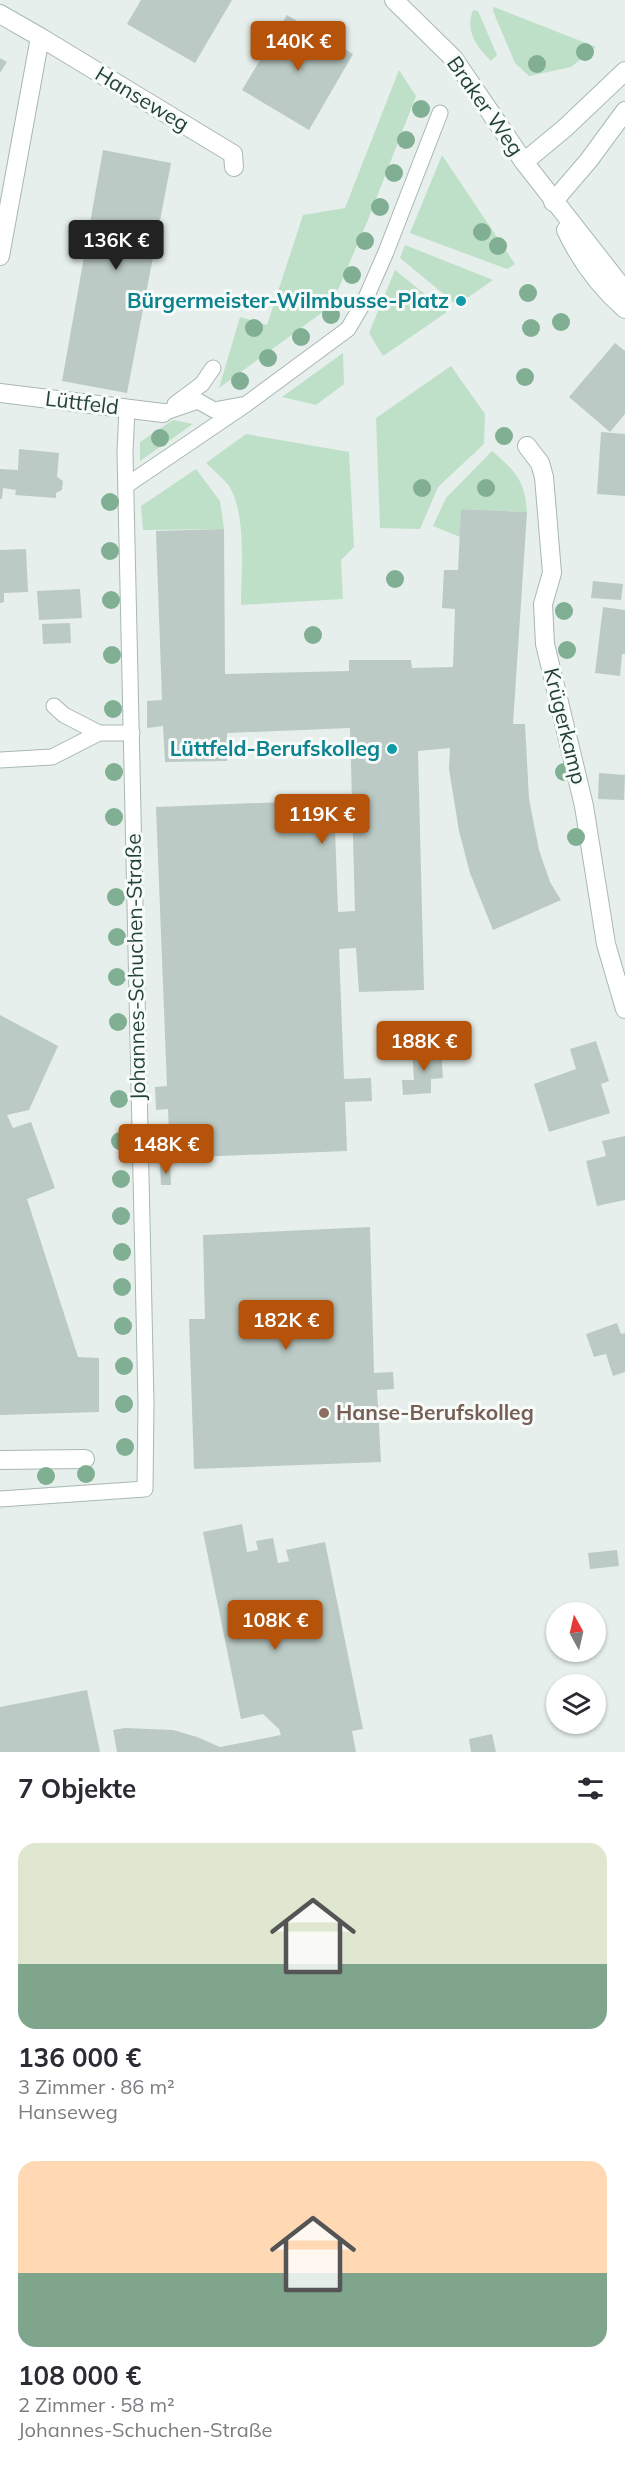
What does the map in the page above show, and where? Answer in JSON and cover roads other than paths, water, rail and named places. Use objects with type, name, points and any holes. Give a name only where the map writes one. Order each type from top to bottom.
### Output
[{"type":"street","name":"Braker Weg","points":[[394,0],[454,59],[553,202]]},
{"type":"street","name":"Hanseweg","points":[[0,14],[233,154],[234,167]]},
{"type":"street","points":[[0,256],[40,38]]},
{"type":"street","points":[[524,162],[565,128],[625,71]]},
{"type":"street","points":[[553,202],[589,160],[625,111]]},
{"type":"street","points":[[553,202],[625,291]]},
{"type":"street","points":[[553,202],[577,254],[611,296],[625,309]]},
{"type":"street","name":"Lüttfeld","points":[[0,393],[163,413]]},
{"type":"street","name":"Krügerkamp","points":[[527,446],[540,463],[544,477],[552,573],[543,604],[545,644],[584,806],[606,944],[625,1009]]},
{"type":"street","points":[[0,1460],[85,1459]]},
{"type":"lane","points":[[127,485],[250,406],[348,329],[365,300],[386,252],[440,113]]},
{"type":"lane","points":[[163,413],[202,384],[213,368]]},
{"type":"lane","points":[[163,413],[198,401],[214,410],[250,406]]},
{"type":"lane","name":"Johannes-Schuchen-Straße","points":[[0,1499],[145,1489],[146,1402],[127,408]]},
{"type":"lane","points":[[54,706],[64,715],[99,733]]},
{"type":"lane","points":[[0,760],[52,757],[99,733],[132,733]]},
{"type":"place","name":"Bürgermeister-Wilmbusse-Platz","points":[[461,301]]},
{"type":"place","name":"Lüttfeld-Berufskolleg","points":[[392,749]]},
{"type":"place","name":"Hanse-Berufskolleg","points":[[324,1413]]}]
